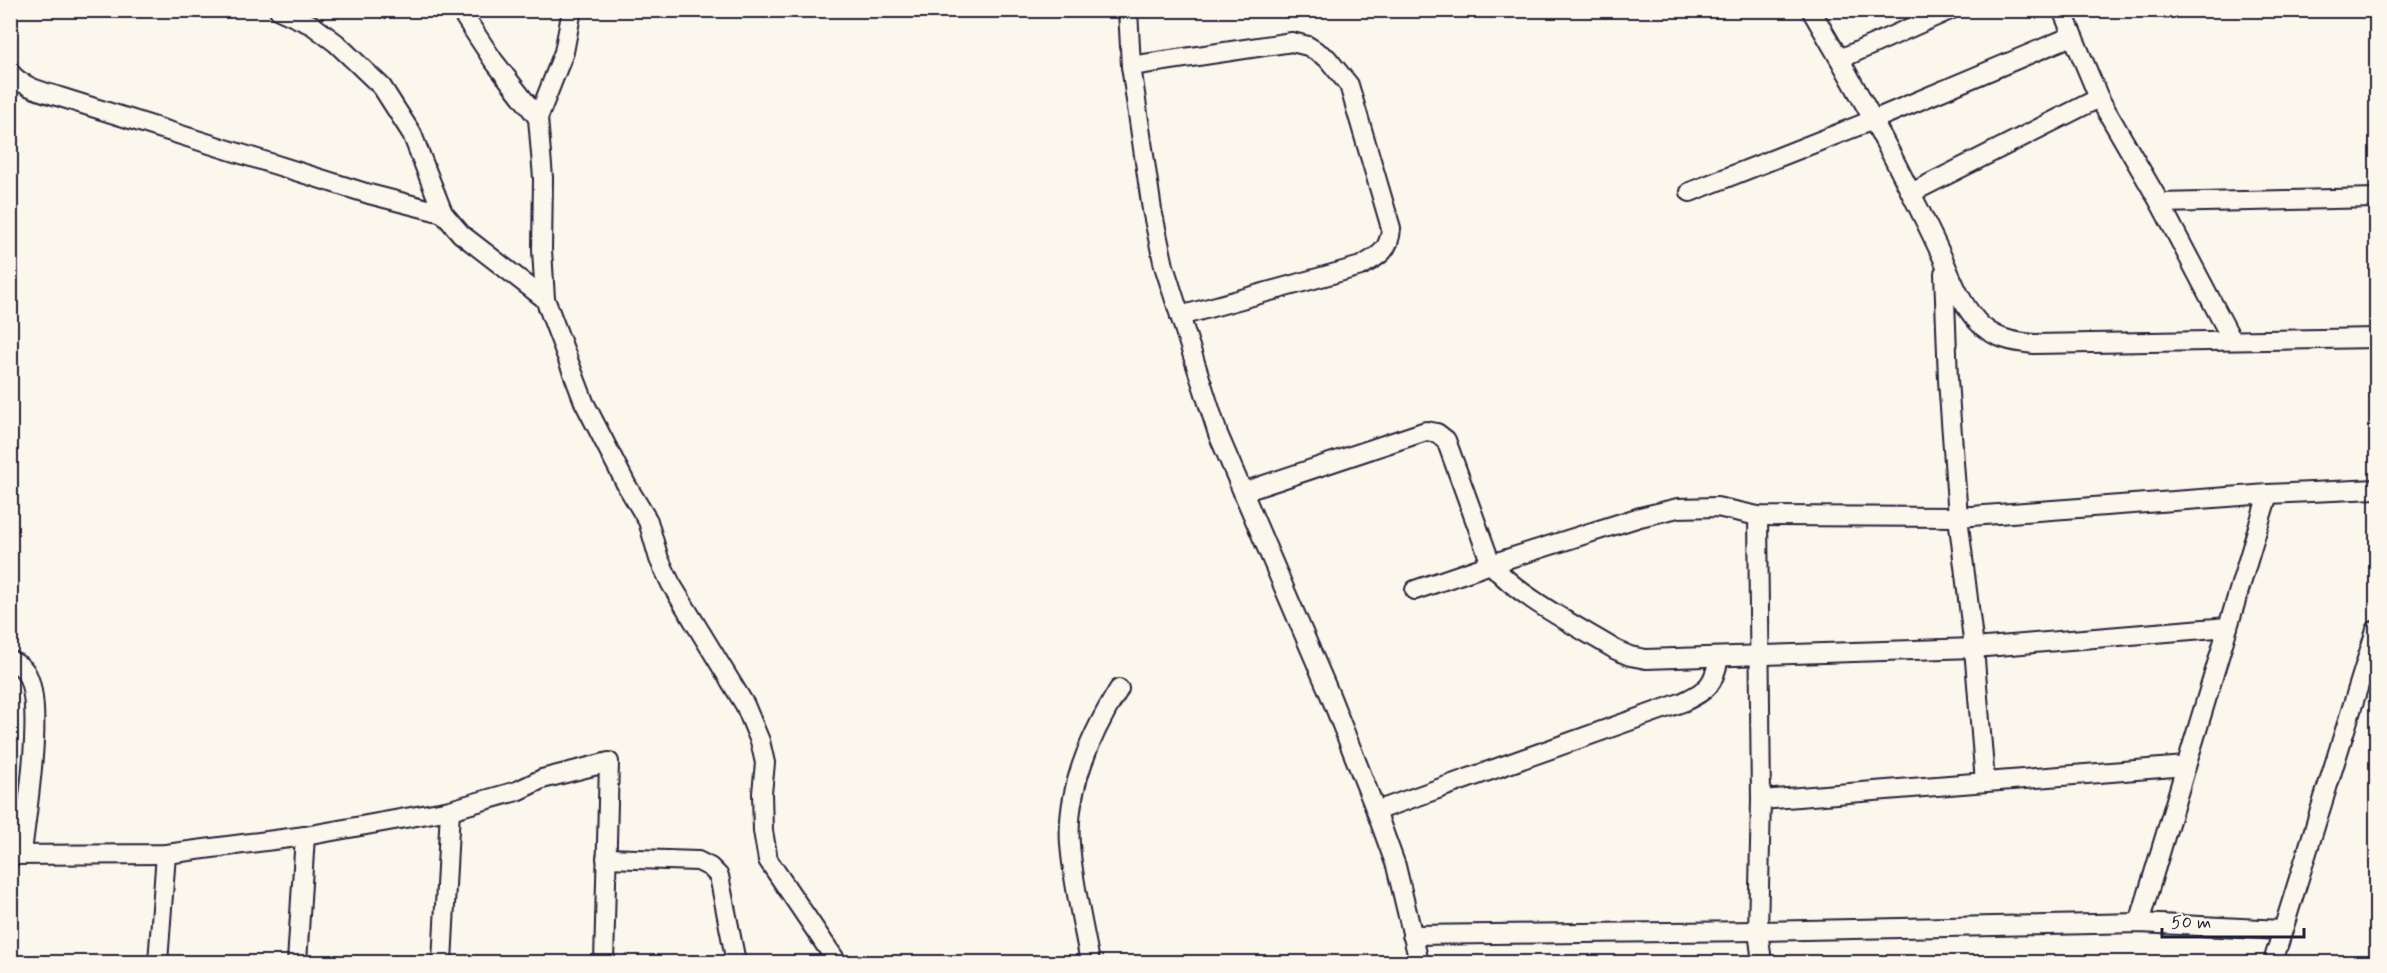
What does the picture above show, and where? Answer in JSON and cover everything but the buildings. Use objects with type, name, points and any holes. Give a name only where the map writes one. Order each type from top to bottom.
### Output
[{"type":"street","points":[[279,10],[312,25],[336,43],[382,87],[412,134],[444,213],[461,234],[545,299]]},
{"type":"street","points":[[460,10],[493,60],[538,118]]},
{"type":"street","points":[[572,10],[564,52],[538,118],[543,178],[542,250],[545,299],[584,402],[627,486],[648,521],[659,559],[671,584],[745,705],[760,741],[765,763],[762,793],[763,831],[768,860],[837,963]]},
{"type":"street","points":[[1128,10],[1131,66],[1152,210],[1164,266],[1218,434],[1376,811],[1396,866],[1419,963]]},
{"type":"street","points":[[1810,10],[1840,58],[1911,193],[1944,259],[1958,295],[1977,322],[1993,335],[2011,342],[2034,344],[2376,338]]},
{"type":"street","points":[[1840,58],[1950,10]]},
{"type":"street","points":[[2062,10],[2099,98],[2160,203],[2232,340]]},
{"type":"street","points":[[1690,192],[1873,120],[2072,36]]},
{"type":"street","points":[[1131,66],[1292,42],[1308,46],[1327,58],[1349,85],[1391,228],[1387,249],[1379,257],[1361,266],[1180,316]]},
{"type":"street","points":[[10,72],[31,87],[60,97],[369,194],[444,213]]},
{"type":"street","points":[[1911,193],[2099,98]]},
{"type":"street","points":[[2160,203],[2376,198]]},
{"type":"street","points":[[1944,259],[1948,380],[1958,517],[1974,648],[1984,782]]},
{"type":"street","points":[[1243,492],[1426,431],[1437,433],[1446,440],[1491,564],[1501,576],[1616,650],[1646,659],[1974,648],[2228,627]]},
{"type":"street","points":[[1415,590],[1640,517],[1678,508],[1717,507],[1758,516],[1958,517],[2268,494],[2376,489]]},
{"type":"street","points":[[2139,923],[2268,494]]},
{"type":"street","points":[[1758,516],[1761,800],[1758,931],[1762,963]]},
{"type":"street","points":[[2273,963],[2376,630]]},
{"type":"street","points":[[1376,811],[1683,702],[1708,687],[1716,675],[1719,657]]},
{"type":"street","points":[[10,660],[25,670],[33,691],[36,714],[16,854],[166,854],[305,836],[450,810],[517,791],[542,779],[609,762],[604,963]]},
{"type":"street","points":[[1090,963],[1074,884],[1070,842],[1074,795],[1093,736],[1119,689]]},
{"type":"street","points":[[1761,800],[2186,766]]},
{"type":"street","points":[[442,963],[450,810]]},
{"type":"street","points":[[297,963],[305,836]]},
{"type":"street","points":[[158,963],[166,854]]},
{"type":"street","points":[[606,858],[698,861],[710,867],[719,876],[736,963]]},
{"type":"street","points":[[1412,935],[2139,923],[2282,930]]}]
